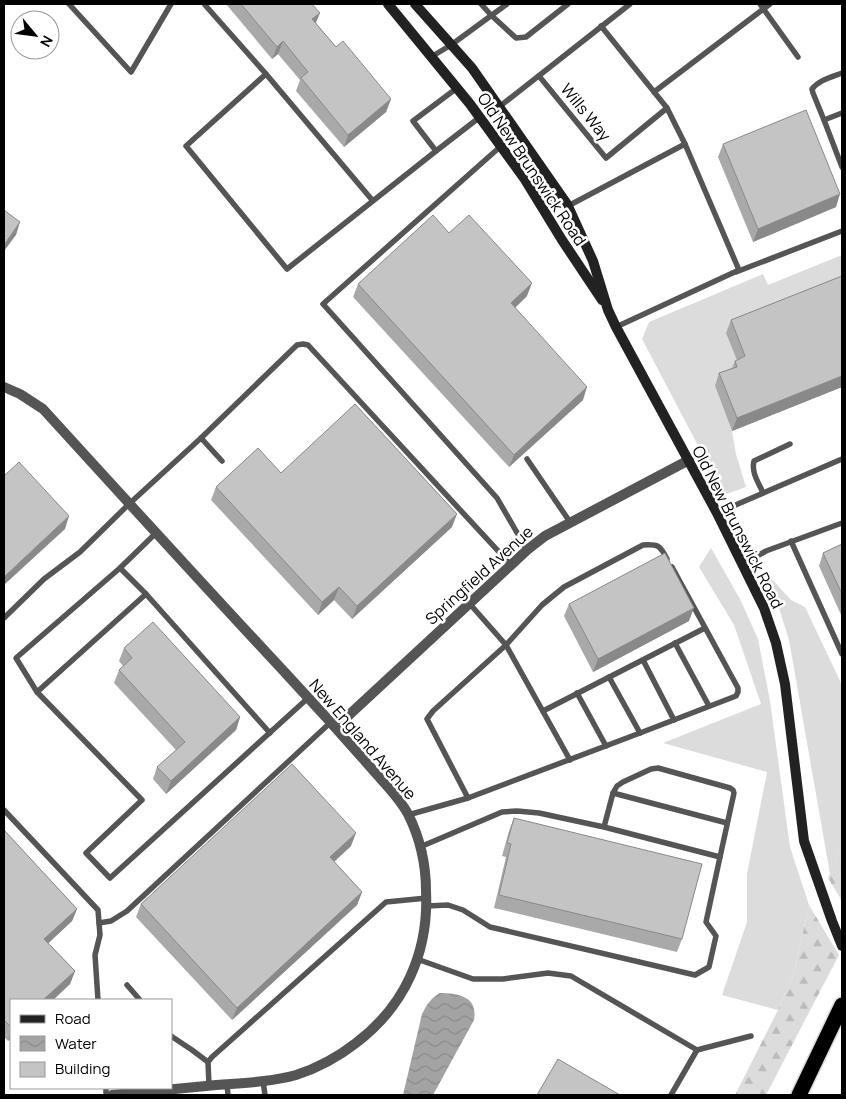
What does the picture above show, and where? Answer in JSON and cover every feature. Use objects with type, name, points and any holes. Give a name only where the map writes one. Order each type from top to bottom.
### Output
[{"type":"highway","points":[[799,1095],[842,1005]]},
{"type":"main road","name":"Old New Brunswick Road","points":[[388,4],[457,88],[501,146],[524,178],[608,310],[743,564],[764,608],[776,643],[785,684],[804,841],[842,946]]},
{"type":"main road","name":"Old New Brunswick Road","points":[[415,4],[472,68],[568,206],[593,261],[608,310]]},
{"type":"street","name":"New England Avenue","points":[[4,387],[20,394],[43,410],[333,724],[397,798],[408,815],[425,865],[427,902],[425,927],[412,974],[400,996],[383,1019],[372,1031],[351,1047],[325,1063],[295,1075],[228,1090],[209,1086],[112,1095]]},
{"type":"street","name":"Springfield Avenue","points":[[333,724],[510,565],[545,536],[689,460]]},
{"type":"lane","points":[[68,4],[131,72],[171,4]]},
{"type":"lane","points":[[206,4],[373,201]]},
{"type":"lane","points":[[481,4],[516,38],[526,37],[568,4]]},
{"type":"lane","points":[[431,57],[451,45],[507,4]]},
{"type":"lane","name":"Wills Way","points":[[500,107],[630,4]]},
{"type":"lane","points":[[654,92],[762,7],[770,4]]},
{"type":"lane","points":[[762,7],[798,57]]},
{"type":"lane","points":[[601,26],[667,108],[685,144],[739,270],[732,274]]},
{"type":"lane","points":[[842,73],[816,84],[812,89],[842,167]]},
{"type":"lane","points":[[266,74],[186,146],[288,269],[480,117]]},
{"type":"lane","name":"Wills Way","points":[[539,76],[606,158],[667,108]]},
{"type":"lane","points":[[436,151],[413,121],[457,88]]},
{"type":"lane","points":[[824,120],[842,113]]},
{"type":"lane","points":[[536,198],[568,206],[685,144]]},
{"type":"lane","points":[[501,146],[323,304],[497,498],[527,550]]},
{"type":"lane","points":[[616,327],[732,274],[842,231]]},
{"type":"lane","points":[[4,618],[44,579],[80,552],[297,345],[303,344],[308,345],[510,565]]},
{"type":"lane","points":[[201,438],[222,461]]},
{"type":"lane","points":[[763,493],[754,474],[754,461],[790,444]]},
{"type":"lane","points":[[526,459],[570,522]]},
{"type":"lane","points":[[717,513],[842,459]]},
{"type":"lane","points":[[743,564],[766,551],[842,523]]},
{"type":"lane","points":[[156,533],[120,568],[16,658],[37,692],[142,800],[86,853],[110,878],[308,698]]},
{"type":"lane","points":[[792,541],[842,654]]},
{"type":"lane","points":[[408,815],[468,798],[736,696],[738,688],[661,548],[656,544],[643,545],[564,586],[542,605],[506,646],[432,711],[427,719],[468,798]]},
{"type":"lane","points":[[120,568],[146,594],[270,733]]},
{"type":"lane","points":[[37,692],[146,594]]},
{"type":"lane","points":[[469,603],[506,646],[570,760]]},
{"type":"lane","points":[[543,711],[705,628]]},
{"type":"lane","points":[[675,643],[709,706]]},
{"type":"lane","points":[[643,660],[674,720]]},
{"type":"lane","points":[[610,677],[640,733]]},
{"type":"lane","points":[[577,693],[606,746]]},
{"type":"lane","points":[[99,924],[111,921],[127,911],[333,724]]},
{"type":"lane","points":[[209,1086],[208,1062],[212,1057],[386,902],[427,902],[448,905],[463,910],[490,927],[694,975],[709,967],[716,936],[706,922],[728,823],[733,790],[658,768],[652,769],[617,786],[613,793],[604,827]]},
{"type":"lane","points":[[613,793],[728,823]]},
{"type":"lane","points":[[4,810],[98,910],[100,934],[95,955],[98,999]]},
{"type":"lane","points":[[420,847],[502,812],[517,811],[604,827],[720,857]]},
{"type":"lane","points":[[417,959],[473,978],[503,980],[548,973],[571,976],[697,1050],[751,1036]]},
{"type":"lane","points":[[127,985],[139,999]]},
{"type":"lane","points":[[172,1037],[208,1062]]},
{"type":"lane","points":[[671,1095],[697,1050]]},
{"type":"lane","points":[[263,1081],[265,1095]]},
{"type":"green space","points":[[842,255],[842,287],[740,369],[715,386],[732,431],[736,454],[746,487],[724,495],[642,339],[649,322],[763,274],[768,285]]},
{"type":"green space","points":[[711,548],[740,599],[758,639],[770,701],[790,847],[809,905],[794,973],[778,1010],[722,995],[747,922],[747,874],[767,772],[663,743],[761,704],[734,625],[699,567]]},
{"type":"green space","points":[[769,576],[791,600],[805,607],[842,685],[842,844],[830,874],[789,640]]},
{"type":"green space","points":[[842,844],[842,901],[828,878]]},
{"type":"green space","points":[[809,905],[839,955],[766,1095],[735,1095],[778,1010],[794,973]]},
{"type":"water","points":[[440,993],[460,995],[470,1001],[473,1006],[474,1020],[433,1095],[403,1095],[422,1014],[434,997]]},
{"type":"building","points":[[241,4],[312,4],[320,13],[312,19],[336,47],[343,41],[391,99],[348,135],[301,78],[308,72],[283,41],[277,47]]},
{"type":"building","points":[[806,110],[840,194],[758,229],[723,144]]},
{"type":"building","points":[[4,210],[20,222],[4,245]]},
{"type":"building","points":[[433,215],[449,233],[469,215],[532,283],[511,303],[587,387],[514,455],[358,284]]},
{"type":"building","points":[[842,276],[842,376],[737,418],[719,373],[737,367],[735,361],[745,356],[731,320]]},
{"type":"building","points":[[355,404],[457,514],[357,606],[339,587],[322,602],[216,487],[258,448],[281,473]]},
{"type":"building","points":[[19,462],[69,516],[4,577],[4,476]]},
{"type":"building","points":[[842,544],[842,594],[823,553]]},
{"type":"building","points":[[665,553],[694,608],[598,659],[569,604]]},
{"type":"building","points":[[153,622],[240,717],[171,781],[157,767],[185,742],[119,670],[132,658],[124,648]]},
{"type":"building","points":[[292,764],[356,833],[330,857],[362,892],[237,1008],[141,904]]},
{"type":"building","points":[[514,818],[702,864],[682,939],[499,895],[511,844],[507,843]]},
{"type":"building","points":[[4,830],[77,909],[44,939],[75,971],[44,999],[10,999],[10,1026],[4,1020]]},
{"type":"building","points":[[558,1059],[620,1095],[537,1095]]}]
